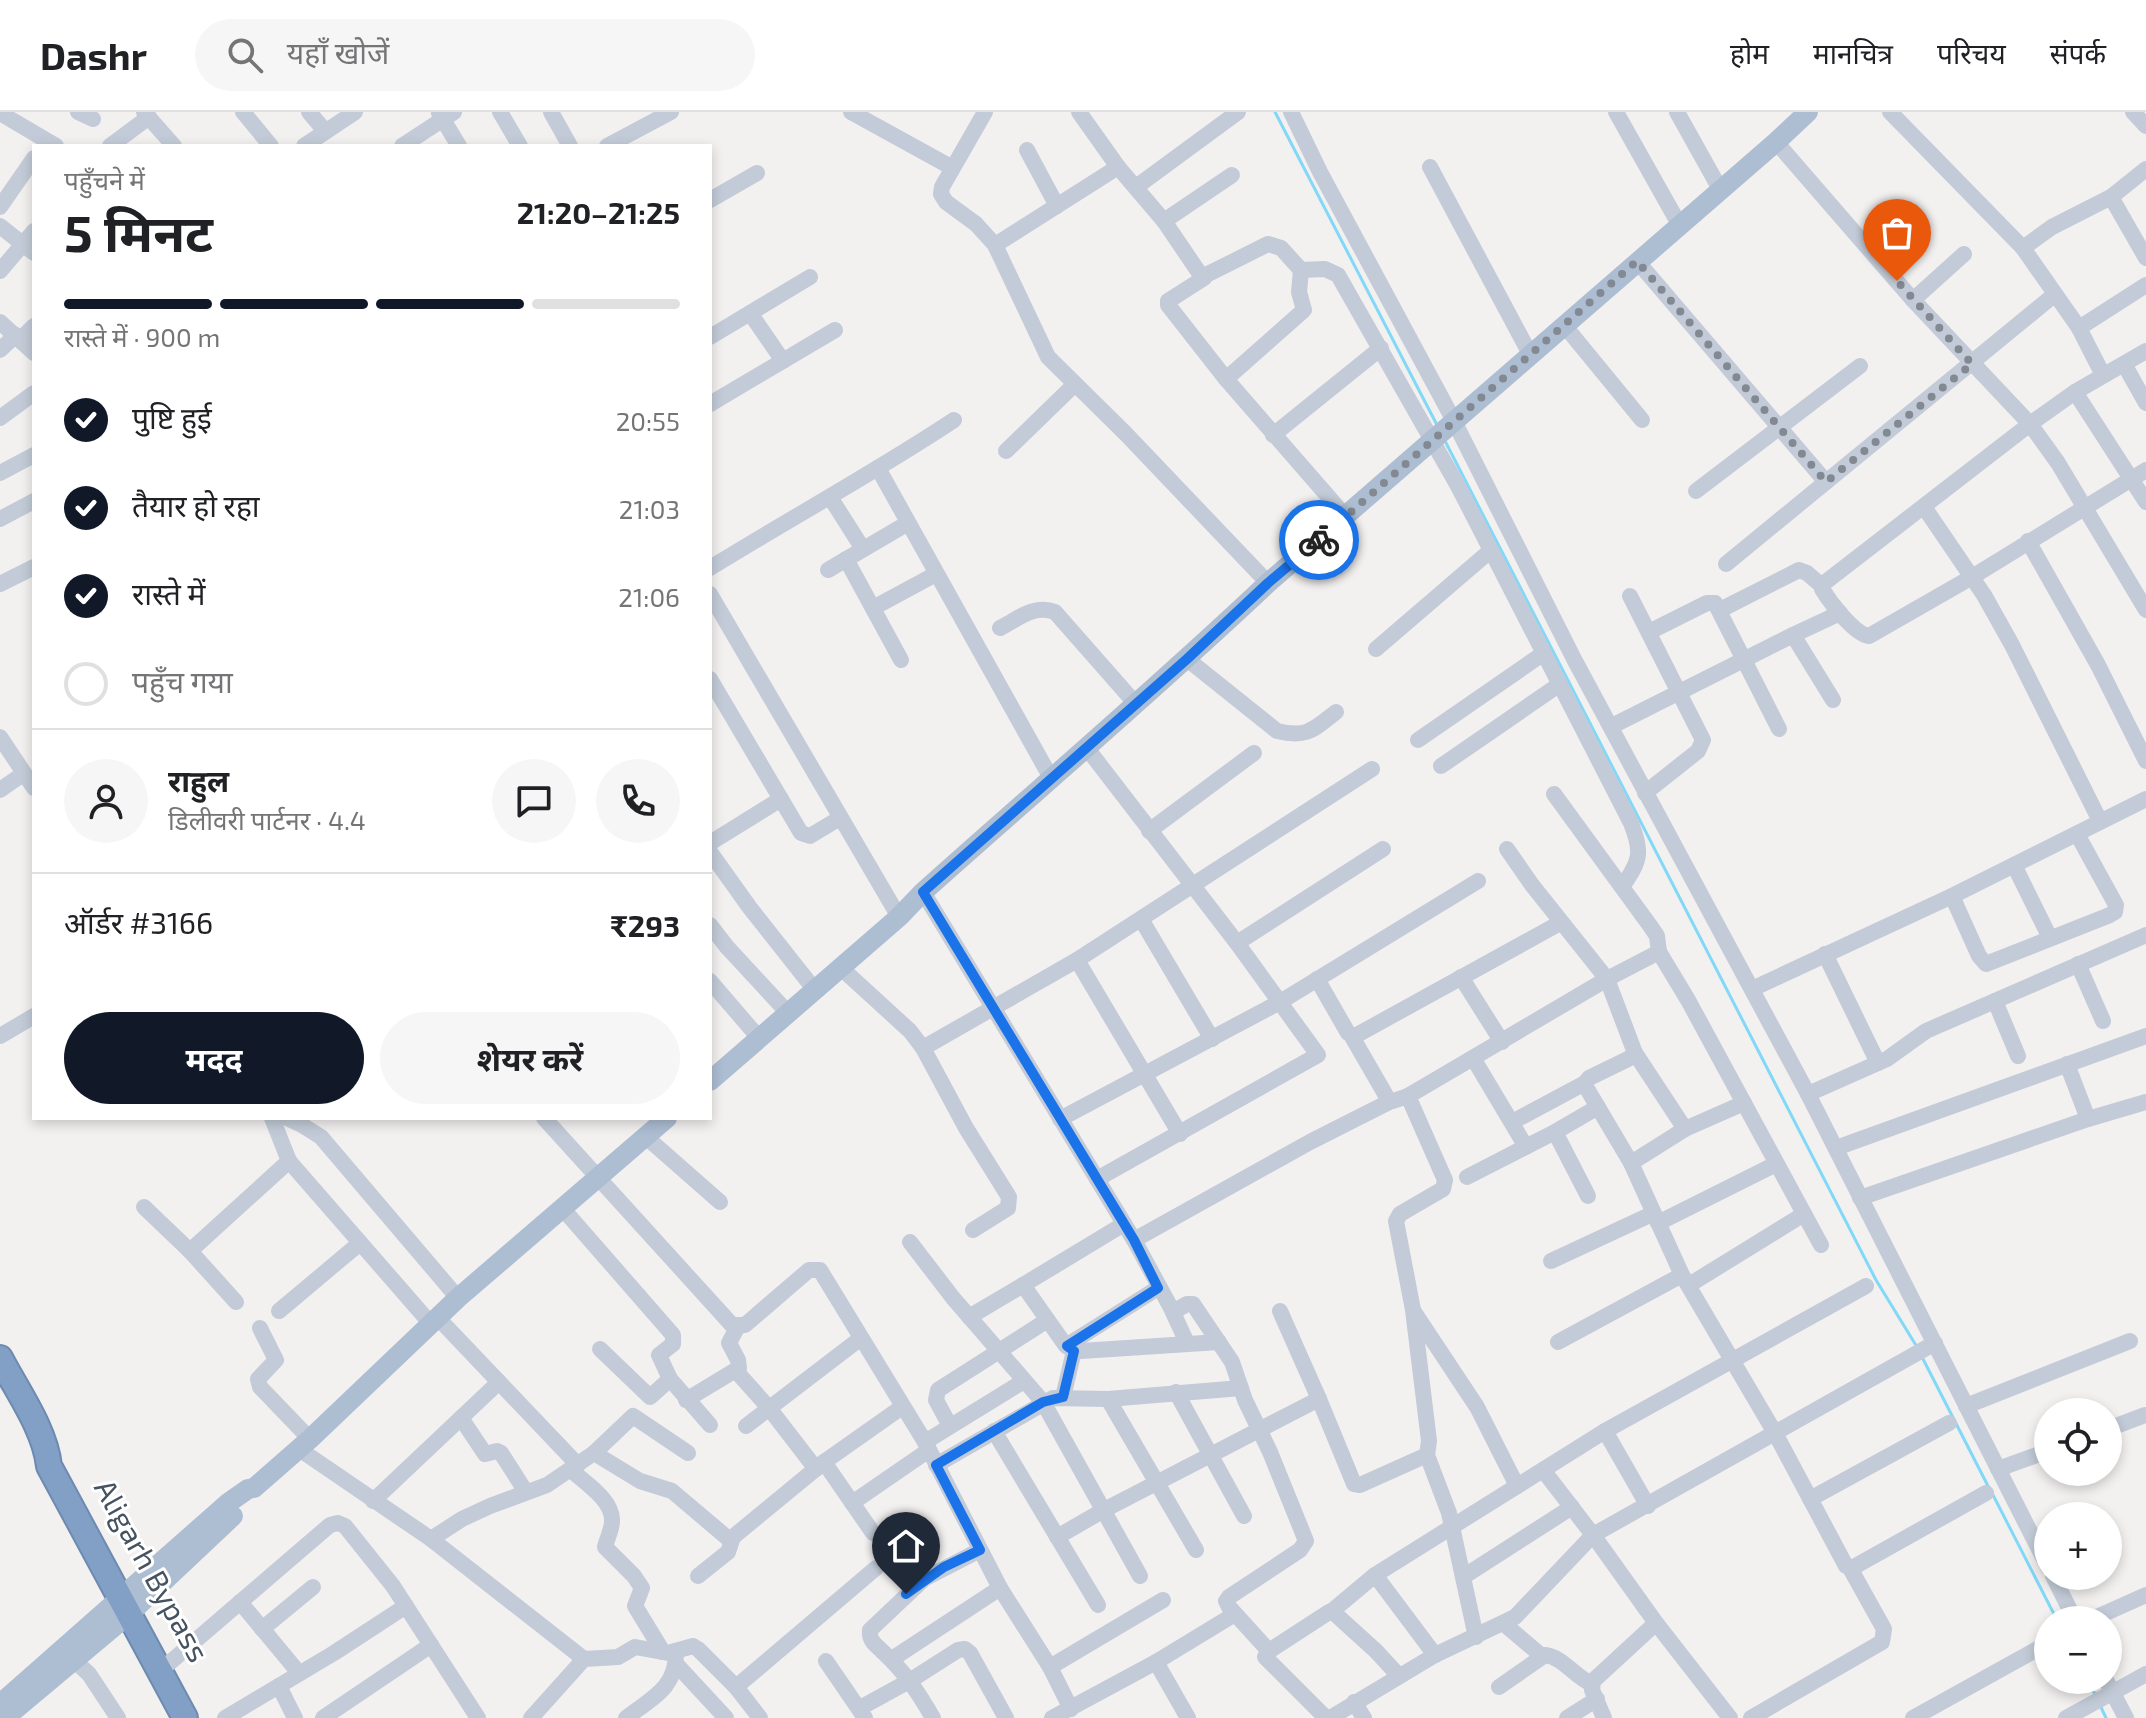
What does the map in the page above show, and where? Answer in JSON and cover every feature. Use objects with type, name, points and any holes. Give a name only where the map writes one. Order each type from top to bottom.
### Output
[{"type":"highway","name":"Aligarh Bypass","points":[[0,1358],[48,1456],[58,1462],[185,1718]]},
{"type":"highway","name":"Aligarh Bypass","points":[[129,1602],[198,1718]]},
{"type":"main road","points":[[712,1079],[899,917],[923,892],[1187,659],[1268,583],[1776,142],[1803,114]]},
{"type":"main road","points":[[0,1704],[129,1602],[228,1503],[254,1488],[458,1298],[665,1120]]},
{"type":"main road","points":[[5,1718],[67,1654]]},
{"type":"street","points":[[243,112],[269,144]]},
{"type":"street","points":[[309,112],[325,131]]},
{"type":"street","points":[[307,144],[355,112]]},
{"type":"street","points":[[500,112],[519,144]]},
{"type":"street","points":[[551,112],[569,144]]},
{"type":"street","points":[[611,144],[671,112]]},
{"type":"street","points":[[851,112],[951,167]]},
{"type":"street","points":[[985,112],[951,167],[941,194],[995,245],[1048,357],[1268,583]]},
{"type":"street","points":[[1079,112],[1204,278]]},
{"type":"street","points":[[1136,187],[1238,112]]},
{"type":"street","points":[[1291,112],[1441,432],[1458,486],[1637,839],[1638,860],[1622,887]]},
{"type":"street","points":[[1616,112],[1679,224]]},
{"type":"street","points":[[1677,112],[1720,189]]},
{"type":"street","points":[[1890,112],[2023,248],[2079,328],[2103,375]]},
{"type":"street","points":[[2133,112],[2146,126]]},
{"type":"street","points":[[0,113],[21,118],[49,144]]},
{"type":"street","points":[[116,144],[147,115],[172,144]]},
{"type":"street","points":[[405,144],[445,115],[458,144]]},
{"type":"street","points":[[1776,142],[1913,300],[2030,424],[2146,610]]},
{"type":"street","points":[[1027,150],[1057,206]]},
{"type":"street","points":[[0,207],[32,161]]},
{"type":"street","points":[[995,245],[1118,167]]},
{"type":"street","points":[[1430,167],[1530,354]]},
{"type":"street","points":[[2023,248],[2052,227],[2111,197],[2146,169]]},
{"type":"street","points":[[712,199],[757,173]]},
{"type":"street","points":[[1164,221],[1232,175]]},
{"type":"street","points":[[2111,197],[2146,258]]},
{"type":"street","points":[[0,226],[30,243],[0,271]]},
{"type":"street","points":[[1226,379],[1304,310],[1299,292],[1301,270],[1281,248],[1268,244],[1204,278],[1168,301],[1168,305],[1226,379],[1273,435],[1346,517]]},
{"type":"street","points":[[1913,300],[1964,254]]},
{"type":"street","points":[[1637,261],[1826,482]]},
{"type":"street","points":[[1301,270],[1325,269],[1338,275],[1381,348],[1441,432],[1574,659],[1836,1148],[1926,1348],[1966,1406],[2034,1540]]},
{"type":"street","points":[[712,336],[810,277]]},
{"type":"street","points":[[2079,328],[2146,285]]},
{"type":"street","points":[[1726,564],[2054,295]]},
{"type":"street","points":[[750,313],[783,361]]},
{"type":"street","points":[[0,322],[32,351]]},
{"type":"street","points":[[1564,325],[1642,420]]},
{"type":"street","points":[[0,350],[32,327]]},
{"type":"street","points":[[712,403],[835,330]]},
{"type":"street","points":[[1273,435],[1381,348]]},
{"type":"street","points":[[1822,586],[2030,424],[2075,392],[2146,351]]},
{"type":"street","points":[[2124,364],[2146,403]]},
{"type":"street","points":[[1696,491],[1860,366]]},
{"type":"street","points":[[1006,451],[1075,384]]},
{"type":"street","points":[[2075,392],[2139,474],[2146,502]]},
{"type":"street","points":[[0,418],[32,394]]},
{"type":"street","points":[[712,567],[879,470],[954,420]]},
{"type":"street","points":[[0,473],[32,456]]},
{"type":"street","points":[[879,470],[1051,778]]},
{"type":"street","points":[[1720,610],[1799,570],[1822,586],[1823,592],[1840,613],[1862,635],[1869,636],[1972,577],[2139,474]]},
{"type":"street","points":[[830,497],[863,549]]},
{"type":"street","points":[[0,519],[32,502]]},
{"type":"street","points":[[1924,507],[1972,577],[2012,645],[2100,821]]},
{"type":"street","points":[[828,570],[908,523]]},
{"type":"street","points":[[2028,541],[2098,665],[2146,761]]},
{"type":"street","points":[[1376,649],[1490,551]]},
{"type":"street","points":[[846,559],[901,660]]},
{"type":"street","points":[[0,584],[32,568]]},
{"type":"street","points":[[873,608],[936,574]]},
{"type":"street","points":[[1630,596],[1703,740],[1698,751],[1645,793]]},
{"type":"street","points":[[712,603],[717,625],[899,917]]},
{"type":"street","points":[[1649,632],[1707,603],[1715,603],[1779,729]]},
{"type":"street","points":[[1000,628],[1034,610],[1055,612],[1135,703]]},
{"type":"street","points":[[1612,726],[1840,613]]},
{"type":"street","points":[[1793,635],[1833,700]]},
{"type":"street","points":[[1418,740],[1544,653]]},
{"type":"street","points":[[1187,659],[1277,731],[1293,735],[1307,733],[1336,712]]},
{"type":"street","points":[[712,682],[805,836],[840,818]]},
{"type":"street","points":[[1441,766],[1560,684]]},
{"type":"street","points":[[0,737],[32,785]]},
{"type":"street","points":[[1086,747],[1317,1052],[1317,1056],[1097,1179]]},
{"type":"street","points":[[1149,831],[1254,753]]},
{"type":"street","points":[[923,1048],[1077,960],[1372,769]]},
{"type":"street","points":[[0,790],[23,774]]},
{"type":"street","points":[[1554,794],[1657,936],[1659,952],[1821,1245]]},
{"type":"street","points":[[712,842],[781,799]]},
{"type":"street","points":[[1752,989],[1952,896],[2146,799]]},
{"type":"street","points":[[1952,896],[1979,956],[1986,964],[2110,915],[2117,909],[2077,834]]},
{"type":"street","points":[[1237,943],[1383,849]]},
{"type":"street","points":[[1507,849],[1560,923],[1571,931],[1607,979],[1635,1053],[1685,1129]]},
{"type":"street","points":[[712,855],[814,989]]},
{"type":"street","points":[[2014,865],[2050,938]]},
{"type":"street","points":[[1060,1119],[1280,1002],[1478,881]]},
{"type":"street","points":[[923,892],[1134,1240],[1187,1343]]},
{"type":"street","points":[[1141,919],[1212,1039]]},
{"type":"street","points":[[1351,1035],[1360,1034],[1560,923]]},
{"type":"street","points":[[712,928],[788,1013]]},
{"type":"street","points":[[1808,1094],[1896,1054],[1926,1031],[2145,938]]},
{"type":"street","points":[[1134,1240],[1310,1142],[1391,1101],[1408,1096],[1607,979],[1659,952]]},
{"type":"street","points":[[1825,954],[1878,1063]]},
{"type":"street","points":[[1077,960],[1180,1134]]},
{"type":"street","points":[[2078,964],[2103,1021]]},
{"type":"street","points":[[840,967],[910,1031],[923,1048],[966,1128],[1009,1197],[1008,1208],[973,1230]]},
{"type":"street","points":[[1461,977],[1502,1042]]},
{"type":"street","points":[[1317,979],[1391,1101]]},
{"type":"street","points":[[712,983],[759,1038]]},
{"type":"street","points":[[1995,1001],[2018,1056]]},
{"type":"street","points":[[0,1036],[32,1017]]},
{"type":"street","points":[[1836,1148],[2146,1036]]},
{"type":"street","points":[[1512,1122],[1635,1053]]},
{"type":"street","points":[[1473,1058],[1526,1147]]},
{"type":"street","points":[[2067,1064],[2088,1119]]},
{"type":"street","points":[[1585,1083],[1631,1163],[1686,1280],[1884,1629],[1882,1642],[1751,1718]]},
{"type":"street","points":[[1408,1096],[1445,1180],[1443,1189],[1400,1214],[1396,1221],[1413,1310],[1429,1441],[1427,1455],[1444,1498],[1476,1637]]},
{"type":"street","points":[[1860,1198],[2146,1102]]},
{"type":"street","points":[[1631,1163],[1685,1129],[1744,1103]]},
{"type":"street","points":[[1467,1177],[1598,1107]]},
{"type":"street","points":[[273,1120],[289,1161],[360,1243],[499,1382],[606,1503],[612,1519],[605,1547],[642,1588],[635,1606],[726,1718]]},
{"type":"street","points":[[291,1120],[321,1137],[458,1298]]},
{"type":"street","points":[[546,1120],[732,1325],[745,1325],[809,1270],[815,1268],[823,1274],[930,1453],[1000,1588],[1050,1667],[1071,1709]]},
{"type":"street","points":[[1555,1132],[1588,1196]]},
{"type":"street","points":[[646,1137],[720,1202]]},
{"type":"street","points":[[190,1251],[289,1161]]},
{"type":"street","points":[[1551,1261],[1776,1164]]},
{"type":"street","points":[[144,1207],[190,1251],[236,1302]]},
{"type":"street","points":[[563,1209],[673,1335],[673,1344],[659,1355],[670,1379],[710,1425]]},
{"type":"street","points":[[1558,1342],[1686,1280],[1804,1214]]},
{"type":"street","points":[[969,1317],[1124,1224]]},
{"type":"street","points":[[910,1242],[969,1317],[1043,1402],[1140,1576]]},
{"type":"street","points":[[279,1311],[360,1243]]},
{"type":"street","points":[[1023,1285],[1046,1321],[1070,1349]]},
{"type":"street","points":[[1866,1286],[1605,1431],[1375,1575],[1332,1611],[1269,1651],[1265,1657],[1328,1718],[1435,1655],[1504,1624],[1522,1610],[1593,1535],[1926,1348]]},
{"type":"street","points":[[1063,1397],[1070,1349],[1158,1288]]},
{"type":"street","points":[[1173,1312],[1193,1304],[1232,1362],[1305,1544],[1229,1597],[1227,1603],[1235,1614],[1269,1651]]},
{"type":"street","points":[[1413,1310],[1477,1407],[1517,1486]]},
{"type":"street","points":[[1280,1311],[1354,1484],[1360,1485],[1427,1455]]},
{"type":"street","points":[[950,1426],[935,1395],[1046,1321]]},
{"type":"street","points":[[686,1400],[736,1371],[740,1364],[729,1343],[738,1326]]},
{"type":"street","points":[[260,1328],[276,1360],[258,1379],[260,1387],[304,1444],[373,1501],[431,1539],[584,1659],[618,1657],[635,1647],[672,1655],[686,1646],[698,1649],[736,1687],[755,1712],[735,1718]]},
{"type":"street","points":[[746,1426],[861,1338]]},
{"type":"street","points":[[1966,1406],[2130,1341]]},
{"type":"street","points":[[1070,1349],[1219,1342]]},
{"type":"street","points":[[600,1349],[650,1397]]},
{"type":"street","points":[[736,1371],[852,1503],[873,1533]]},
{"type":"street","points":[[431,1539],[462,1519],[547,1485],[575,1467],[594,1453],[670,1379]]},
{"type":"street","points":[[930,1453],[950,1426],[1024,1381]]},
{"type":"street","points":[[373,1501],[499,1382]]},
{"type":"street","points":[[852,1503],[930,1453],[994,1431],[1043,1402],[1063,1397],[1108,1399],[1241,1388]]},
{"type":"street","points":[[1176,1392],[1244,1516]]},
{"type":"street","points":[[1108,1399],[1196,1550]]},
{"type":"street","points":[[1057,1537],[1319,1399]]},
{"type":"street","points":[[698,1576],[728,1552],[731,1541],[820,1466],[902,1407]]},
{"type":"street","points":[[2122,1424],[2145,1415]]},
{"type":"street","points":[[633,1416],[688,1453]]},
{"type":"street","points":[[461,1418],[485,1454],[501,1453],[526,1492]]},
{"type":"street","points":[[1810,1499],[1949,1423]]},
{"type":"street","points":[[994,1431],[1098,1605]]},
{"type":"street","points":[[1605,1431],[1648,1506]]},
{"type":"street","points":[[594,1453],[640,1481],[672,1491],[731,1541]]},
{"type":"street","points":[[1998,1469],[2034,1456]]},
{"type":"street","points":[[1543,1470],[1730,1718]]},
{"type":"street","points":[[1850,1568],[1986,1493]]},
{"type":"street","points":[[1463,1577],[1572,1507]]},
{"type":"street","points":[[167,1665],[330,1525],[338,1523],[345,1526],[406,1606],[478,1718]]},
{"type":"street","points":[[933,1718],[911,1680],[869,1637],[870,1630],[924,1579],[980,1550]]},
{"type":"street","points":[[736,1687],[876,1568]]},
{"type":"street","points":[[1375,1575],[1435,1655]]},
{"type":"street","points":[[262,1629],[313,1587]]},
{"type":"street","points":[[892,1659],[1000,1588]]},
{"type":"street","points":[[2121,1606],[2146,1595]]},
{"type":"street","points":[[1050,1667],[1163,1600]]},
{"type":"street","points":[[240,1602],[299,1673]]},
{"type":"street","points":[[225,1718],[406,1606]]},
{"type":"street","points":[[1332,1611],[1399,1676]]},
{"type":"street","points":[[1052,1718],[1156,1662],[1235,1614]]},
{"type":"street","points":[[1567,1718],[1656,1623]]},
{"type":"street","points":[[1504,1624],[1542,1656]]},
{"type":"street","points":[[323,1718],[431,1645]]},
{"type":"street","points":[[826,1661],[863,1713],[958,1650],[965,1649],[1006,1718]]},
{"type":"street","points":[[1913,1718],[2034,1651]]},
{"type":"street","points":[[67,1654],[89,1674],[118,1718]]},
{"type":"street","points":[[626,1718],[670,1682],[672,1655]]},
{"type":"street","points":[[1499,1687],[1542,1656],[1553,1656],[1594,1692],[1604,1718]]},
{"type":"street","points":[[531,1718],[584,1659]]},
{"type":"street","points":[[1156,1662],[1188,1718]]},
{"type":"street","points":[[2122,1683],[2146,1674]]},
{"type":"street","points":[[279,1686],[295,1718]]},
{"type":"street","points":[[2066,1718],[2100,1694]]},
{"type":"street","points":[[2109,1694],[2126,1718]]},
{"type":"street","points":[[1354,1702],[1364,1718]]},
{"type":"waterway","points":[[1275,112],[1437,425]]},
{"type":"waterway","points":[[1444,439],[1876,1280],[1917,1347]]},
{"type":"waterway","points":[[1922,1357],[1988,1486]]},
{"type":"waterway","points":[[1992,1493],[2050,1606]]},
{"type":"waterway","points":[[2100,1705],[2106,1718]]},
{"type":"way so far","points":[[1319,540],[1637,261],[1826,482],[1972,364],[1897,281]]},
{"type":"route","points":[[906,1594],[944,1567],[980,1550],[936,1465],[1043,1402],[1063,1397],[1074,1351],[1067,1346],[1158,1288],[1134,1240],[923,892],[1319,540]]}]
